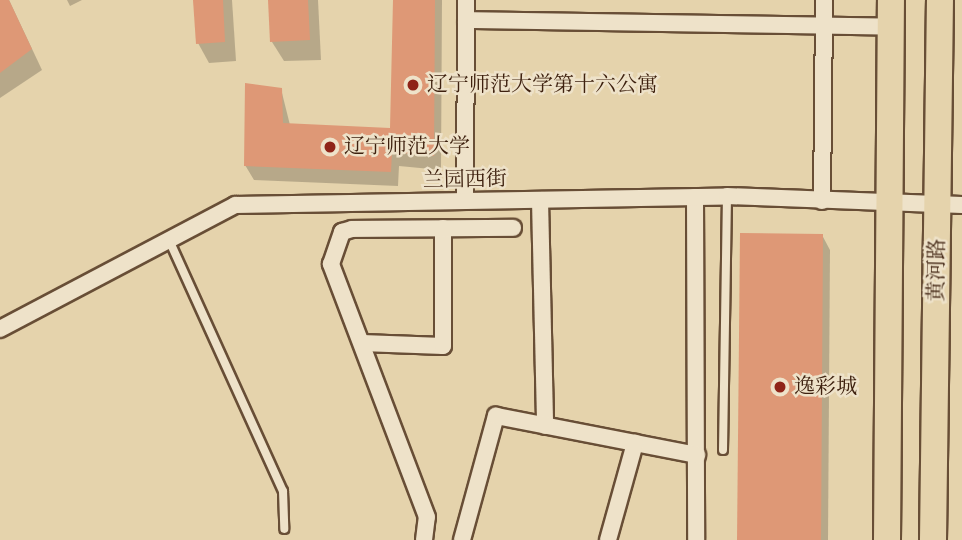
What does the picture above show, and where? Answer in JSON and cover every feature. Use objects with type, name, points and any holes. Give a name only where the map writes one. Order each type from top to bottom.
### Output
[{"type":"main road","points":[[887,540],[891,0]]},
{"type":"main road","name":"黄河路","points":[[933,540],[950,205],[940,0]]},
{"type":"street","points":[[465,201],[466,0]]},
{"type":"street","points":[[822,201],[824,0]]},
{"type":"street","points":[[466,20],[890,27]]},
{"type":"street","name":"兰园西街","points":[[0,329],[235,205],[727,196],[950,205]]},
{"type":"street","points":[[695,197],[696,540]]},
{"type":"street","points":[[540,200],[545,426]]},
{"type":"street","points":[[362,343],[443,346],[443,228]]},
{"type":"street","points":[[424,540],[427,517],[331,264],[342,232],[513,228]]},
{"type":"street","points":[[462,540],[496,416],[697,456]]},
{"type":"street","points":[[608,540],[635,443]]},
{"type":"lane","points":[[723,450],[727,196]]},
{"type":"lane","points":[[169,240],[283,491],[284,529]]},
{"type":"building","points":[[0,0],[9,0],[32,49],[0,73]]},
{"type":"building","points":[[193,0],[223,0],[225,42],[196,44]]},
{"type":"building","points":[[268,0],[308,0],[310,40],[270,42]]},
{"type":"building","name":"辽宁师范大学第十六公寓","points":[[393,0],[435,0],[434,156],[392,152],[391,172],[244,166],[245,83],[282,88],[283,123],[390,128]]},
{"type":"building","name":"逸彩城","points":[[740,233],[823,234],[821,540],[737,540]]},
{"type":"place","name":"辽宁师范大学第十六公寓","points":[[413,85]]},
{"type":"place","name":"辽宁师范大学","points":[[330,147]]},
{"type":"place","name":"逸彩城","points":[[780,387]]}]
